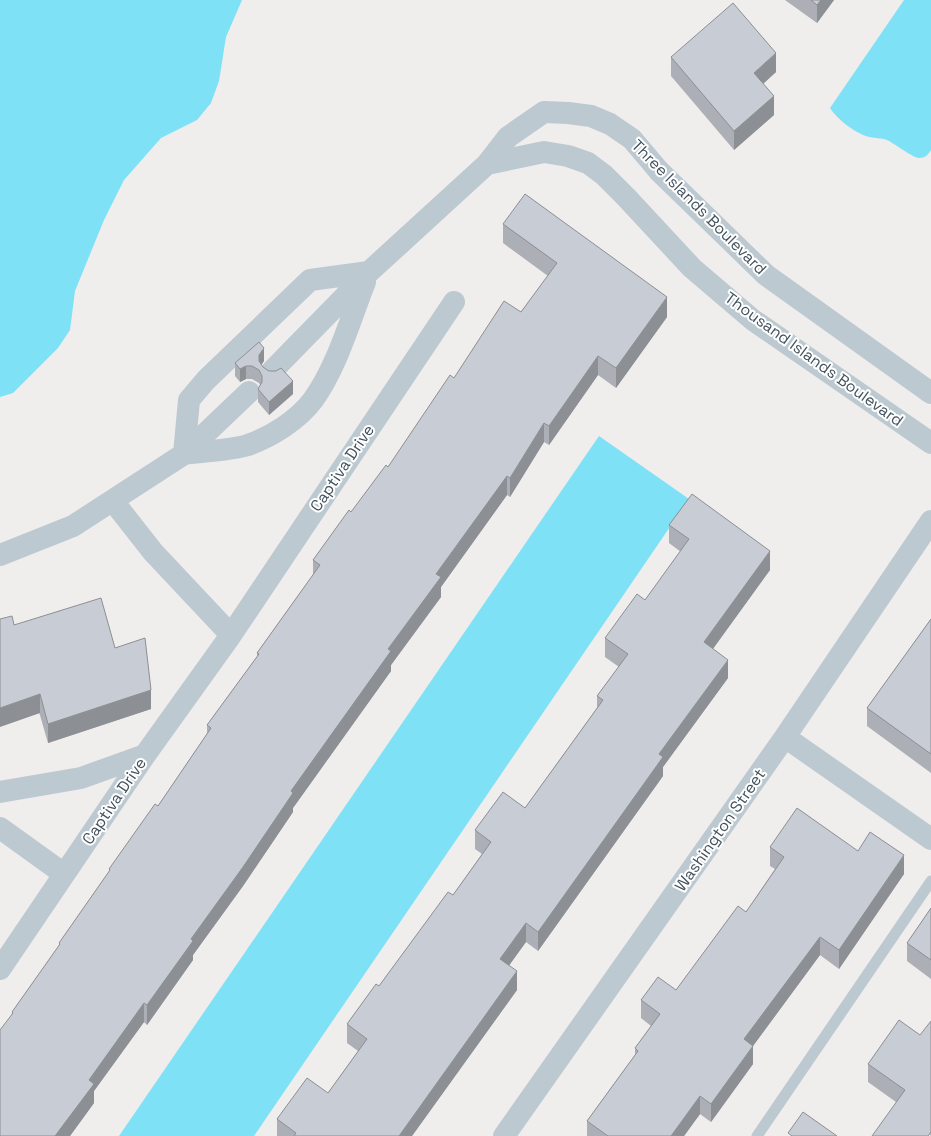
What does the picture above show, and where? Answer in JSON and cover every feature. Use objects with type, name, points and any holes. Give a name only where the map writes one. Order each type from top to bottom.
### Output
[{"type":"street","name":"Three Islands Boulevard","points":[[488,164],[508,137],[544,112],[591,116],[610,124],[632,139],[659,171],[766,275],[931,393]]},
{"type":"street","name":"Thousand Islands Boulevard","points":[[488,164],[544,152],[568,156],[588,163],[615,186],[692,268],[753,320],[931,442]]},
{"type":"street","points":[[272,371],[369,272],[488,164]]},
{"type":"street","points":[[184,454],[246,445],[264,438],[290,422],[312,401],[327,376],[369,272]]},
{"type":"street","points":[[184,454],[189,400],[206,380],[310,280],[369,272]]},
{"type":"street","name":"Captiva Drive","points":[[0,969],[145,755],[230,635],[454,302]]},
{"type":"street","points":[[0,555],[73,526],[184,454],[249,392]]},
{"type":"street","points":[[112,501],[153,552],[230,635]]},
{"type":"street","name":"Washington Street","points":[[504,1136],[785,738],[931,521]]},
{"type":"street","points":[[785,738],[931,839]]},
{"type":"street","points":[[0,792],[81,778],[145,755]]},
{"type":"street","points":[[0,828],[64,874]]},
{"type":"lane","points":[[757,1136],[931,881]]},
{"type":"water","points":[[0,0],[242,0],[226,37],[219,81],[211,103],[197,120],[161,138],[124,180],[104,220],[75,291],[70,330],[58,348],[13,393],[0,397]]},
{"type":"water","points":[[904,0],[931,0],[931,150],[926,156],[921,158],[913,156],[881,138],[861,134],[841,121],[830,108]]},
{"type":"water","points":[[599,436],[689,499],[254,1136],[119,1136]]},
{"type":"building","points":[[811,0],[821,0],[817,5]]},
{"type":"building","points":[[733,3],[776,53],[754,73],[774,96],[734,131],[671,57]]},
{"type":"building","points":[[525,194],[667,297],[616,368],[598,356],[549,426],[544,423],[510,478],[507,476],[436,574],[441,577],[388,649],[391,651],[291,791],[293,793],[243,867],[191,939],[193,941],[147,1005],[144,1003],[89,1080],[94,1084],[55,1136],[0,1136],[0,1030],[109,869],[155,804],[158,806],[211,728],[207,725],[259,654],[257,653],[320,565],[313,560],[349,510],[351,512],[386,465],[388,467],[450,375],[454,378],[504,301],[521,312],[557,263],[503,224]]},
{"type":"building","points":[[259,342],[264,348],[259,355],[259,361],[263,367],[269,371],[276,371],[281,368],[293,381],[269,402],[258,389],[262,382],[259,370],[252,366],[240,369],[235,363]]},
{"type":"building","points":[[692,494],[770,551],[704,642],[728,660],[659,754],[663,757],[538,932],[526,923],[500,959],[517,971],[399,1136],[294,1136],[296,1133],[277,1119],[307,1078],[328,1093],[367,1039],[347,1024],[376,984],[379,986],[448,892],[453,895],[491,842],[475,830],[503,792],[525,808],[603,700],[597,696],[628,654],[605,638],[637,594],[645,600],[689,539],[669,525]]},
{"type":"building","points":[[101,598],[115,648],[145,638],[151,690],[48,724],[40,694],[0,708],[0,619],[12,616],[14,625]]},
{"type":"building","points":[[931,619],[931,754],[867,708]]},
{"type":"building","points":[[797,808],[858,851],[870,832],[904,855],[839,950],[820,937],[744,1039],[753,1046],[711,1104],[700,1096],[671,1136],[608,1136],[587,1121],[638,1051],[635,1048],[660,1014],[641,1000],[658,977],[676,990],[738,906],[746,912],[784,857],[770,847]]},
{"type":"building","points":[[931,908],[931,960],[907,943]]},
{"type":"building","points":[[899,1020],[920,1035],[931,1021],[931,1132],[928,1136],[872,1136],[905,1090],[868,1064]]},
{"type":"building","points":[[803,1112],[837,1136],[792,1136],[788,1133]]}]
